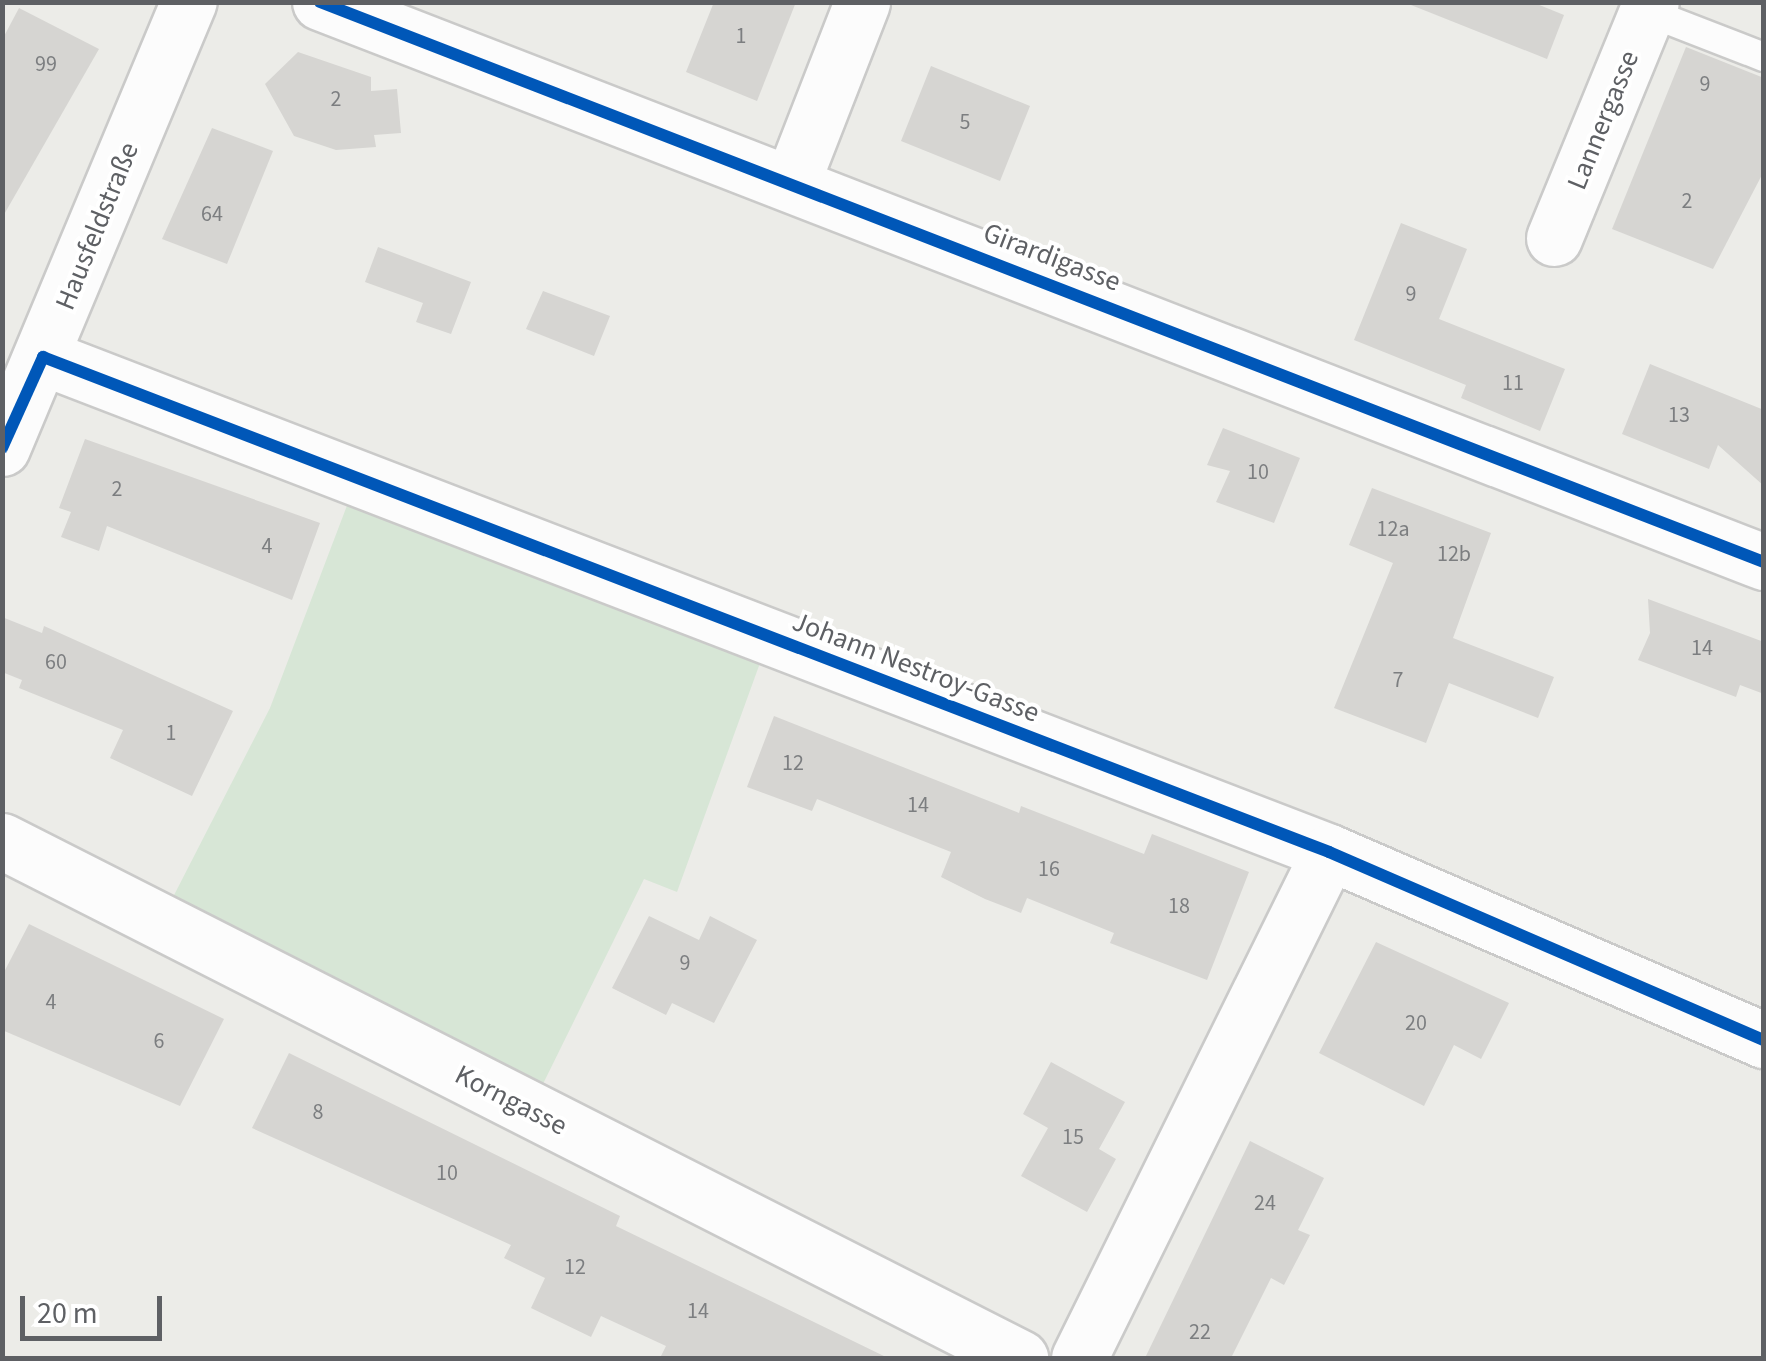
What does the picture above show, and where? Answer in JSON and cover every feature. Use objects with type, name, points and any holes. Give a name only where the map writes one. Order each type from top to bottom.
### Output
[{"type":"street","name":"Hausfeldstraße","points":[[2,448],[189,2]]},
{"type":"street","name":"Girardigasse","points":[[320,2],[1764,562]]},
{"type":"street","points":[[792,182],[862,2]]},
{"type":"street","name":"Lannergasse","points":[[1554,238],[1641,5]]},
{"type":"street","name":"Johann Nestroy-Gasse","points":[[43,357],[1328,852],[1764,1040]]},
{"type":"street","name":"Korngasse","points":[[2,842],[1020,1358]]},
{"type":"street","points":[[1079,1358],[1328,852]]},
{"type":"lane","points":[[1641,5],[1764,57]]},
{"type":"green space","points":[[351,495],[764,652],[677,892],[644,879],[540,1090],[171,901],[270,708]]},
{"type":"building","points":[[714,2],[796,2],[757,101],[686,72]]},
{"type":"building","points":[[1532,2],[1564,15],[1547,59],[1411,5]]},
{"type":"building","points":[[19,8],[99,49],[2,218],[2,40]]},
{"type":"building","points":[[1686,47],[1764,78],[1764,171],[1713,269],[1612,229]]},
{"type":"building","points":[[298,52],[371,77],[371,91],[397,89],[401,133],[374,135],[376,147],[336,150],[294,136],[265,84]]},
{"type":"building","points":[[931,66],[1030,106],[1000,181],[901,141]]},
{"type":"building","points":[[212,128],[273,151],[227,264],[162,239]]},
{"type":"building","points":[[1401,223],[1467,249],[1439,319],[1565,369],[1540,431],[1461,398],[1466,385],[1354,340]]},
{"type":"building","points":[[378,247],[471,282],[451,334],[416,322],[423,303],[365,282]]},
{"type":"building","points":[[543,291],[610,316],[594,356],[526,329]]},
{"type":"building","points":[[1650,364],[1764,410],[1764,486],[1718,445],[1709,469],[1622,434]]},
{"type":"building","points":[[1223,428],[1300,458],[1274,523],[1216,502],[1230,471],[1207,465]]},
{"type":"building","points":[[85,439],[320,523],[292,600],[107,526],[99,551],[61,537],[71,512],[59,508]]},
{"type":"building","points":[[1372,488],[1491,533],[1453,638],[1554,677],[1538,718],[1449,683],[1426,743],[1334,708],[1393,563],[1349,545]]},
{"type":"building","points":[[1648,599],[1764,642],[1764,694],[1740,685],[1736,697],[1638,660],[1650,633]]},
{"type":"building","points":[[2,617],[42,633],[44,626],[233,711],[192,796],[110,758],[123,730],[19,688],[22,680],[2,672]]},
{"type":"building","points":[[774,716],[1019,813],[1021,806],[1144,854],[1152,834],[1249,872],[1207,980],[1110,943],[1114,933],[1027,898],[1021,913],[941,877],[951,852],[817,799],[812,811],[747,787]]},
{"type":"building","points":[[649,916],[699,940],[710,916],[757,940],[714,1023],[672,1003],[666,1015],[612,988]]},
{"type":"building","points":[[29,924],[224,1019],[180,1106],[2,1030],[2,976]]},
{"type":"building","points":[[1376,942],[1509,1003],[1481,1059],[1454,1045],[1424,1106],[1319,1053]]},
{"type":"building","points":[[289,1053],[620,1216],[616,1226],[888,1358],[660,1358],[666,1346],[601,1316],[591,1337],[531,1308],[545,1278],[504,1258],[511,1245],[252,1128]]},
{"type":"building","points":[[1051,1062],[1125,1102],[1099,1149],[1116,1159],[1087,1212],[1021,1176],[1048,1128],[1023,1114]]},
{"type":"building","points":[[1250,1141],[1324,1178],[1298,1230],[1310,1235],[1284,1285],[1271,1278],[1231,1358],[1145,1358]]},
{"type":"cycle path","points":[[320,2],[1764,562]]},
{"type":"cycle path","points":[[2,448],[43,357],[1329,852],[1764,1040]]}]
